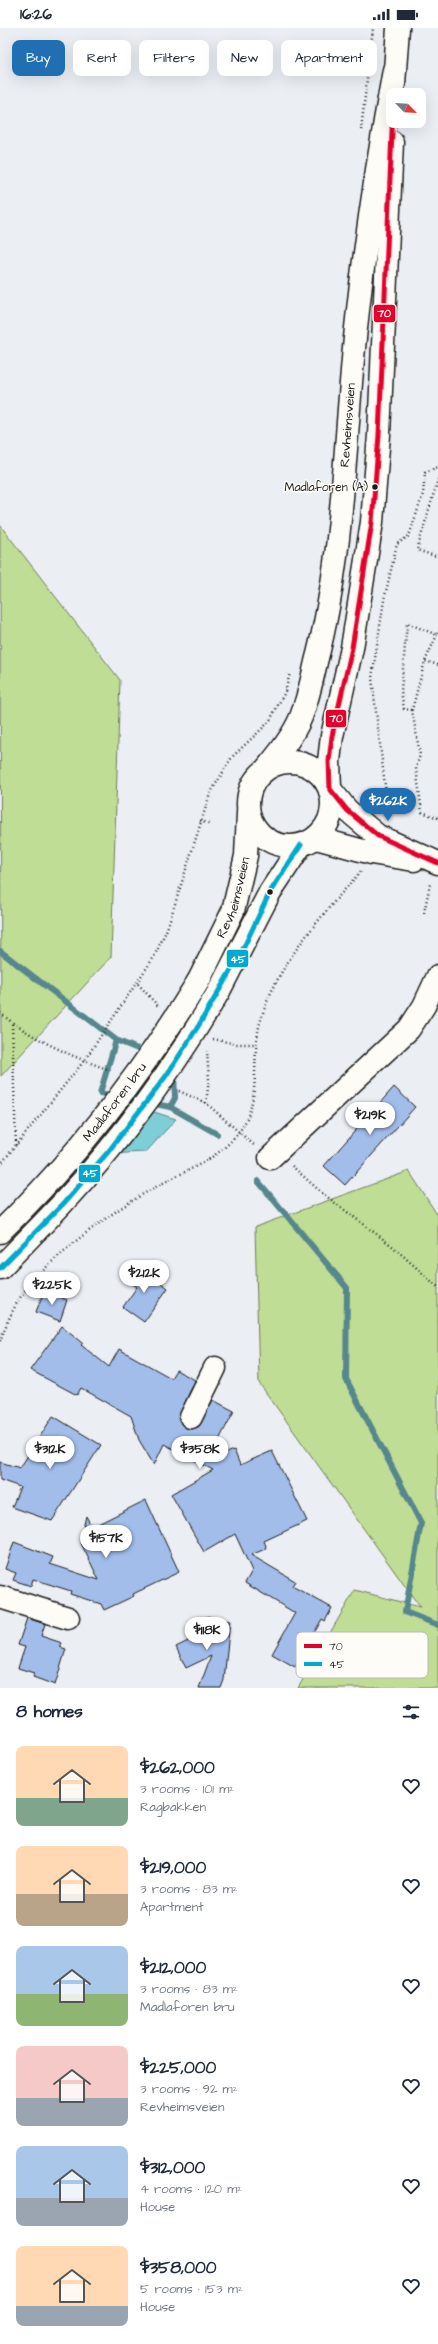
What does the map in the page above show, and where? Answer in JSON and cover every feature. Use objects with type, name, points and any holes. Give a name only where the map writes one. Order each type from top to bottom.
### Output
[{"type":"main road","name":"Revheimsveien","points":[[393,88],[398,28]]},
{"type":"main road","name":"Revheimsveien","points":[[267,768],[288,741],[300,718],[321,644],[329,606],[341,518],[354,348],[365,242],[394,70]]},
{"type":"main road","points":[[308,842],[330,820],[333,804],[330,789],[329,761],[332,736],[352,648],[372,522],[379,435],[392,128]]},
{"type":"main road","points":[[292,761],[304,764],[320,774],[347,810],[378,836],[436,871],[371,853],[308,842],[277,845],[263,837],[253,825],[248,810],[248,800],[254,782],[267,768],[279,763],[292,761]]},
{"type":"main road","name":"Revheimsveien","points":[[199,980],[234,911],[246,856],[248,810]]},
{"type":"main road","name":"Revheimsveien","points":[[219,991],[270,892],[308,842]]},
{"type":"main road","points":[[274,1155],[408,1029],[424,1006],[438,976]]},
{"type":"main road","name":"Madlaforen bru","points":[[0,1232],[71,1159],[113,1108],[176,1017],[199,980]]},
{"type":"main road","name":"Madlaforen bru","points":[[0,1268],[64,1203],[131,1123],[166,1076],[219,991]]},
{"type":"main road","points":[[191,1417],[215,1368]]},
{"type":"main road","points":[[0,1597],[68,1618]]},
{"type":"path","points":[[360,137],[372,28]]},
{"type":"path","points":[[385,818],[386,794],[372,678],[386,593],[397,544],[409,536],[423,494],[425,472],[438,467]]},
{"type":"path","points":[[438,479],[417,550],[438,557]]},
{"type":"path","points":[[412,710],[404,709],[401,691],[407,623],[438,633],[425,661],[412,710],[420,756],[416,768],[422,812],[438,818]]},
{"type":"path","points":[[425,661],[438,665]]},
{"type":"path","points":[[0,1165],[84,1061],[154,957],[167,928],[200,821],[210,794],[219,776],[232,757],[269,722],[277,709],[292,667]]},
{"type":"path","points":[[200,821],[211,825]]},
{"type":"path","points":[[0,1341],[18,1301],[41,1274],[72,1245],[114,1213],[154,1187],[200,1165],[221,1150],[239,1131],[249,1114],[255,1086],[256,1044],[260,1022],[270,997],[287,964],[311,928],[366,865]]},
{"type":"path","points":[[424,913],[429,883],[436,871]]},
{"type":"path","points":[[0,1013],[12,1023],[84,1061],[115,1072]]},
{"type":"path","points":[[12,1023],[16,1146]]},
{"type":"path","points":[[206,1045],[208,1080],[206,1103]]},
{"type":"path","points":[[190,1095],[206,1103],[239,1131],[274,1155],[391,1245],[438,1287]]},
{"type":"green space","points":[[0,525],[120,680],[111,957],[1,1076]]},
{"type":"green space","points":[[409,1171],[438,1216],[438,1688],[298,1688],[304,1678],[428,1678],[428,1632],[331,1632],[355,1590],[420,1607],[259,1383],[255,1227]]},
{"type":"water","points":[[117,1100],[176,1119],[146,1152],[109,1154]]},
{"type":"building","points":[[394,1087],[415,1107],[345,1185],[324,1166]]},
{"type":"building","points":[[138,1266],[168,1288],[144,1322],[123,1307],[137,1287],[127,1280]]},
{"type":"building","points":[[44,1291],[67,1300],[60,1321],[36,1312]]},
{"type":"building","points":[[62,1326],[83,1343],[81,1345],[109,1367],[119,1349],[171,1378],[176,1370],[195,1380],[179,1417],[181,1424],[186,1428],[192,1429],[198,1427],[213,1400],[234,1411],[208,1461],[234,1450],[240,1465],[272,1451],[307,1521],[264,1541],[266,1546],[265,1549],[251,1555],[295,1581],[292,1586],[332,1608],[325,1621],[322,1619],[315,1632],[296,1632],[295,1667],[272,1654],[295,1613],[245,1583],[252,1571],[235,1534],[204,1552],[171,1494],[213,1470],[164,1444],[154,1465],[139,1440],[131,1416],[81,1388],[77,1395],[30,1370]]},
{"type":"building","points":[[53,1416],[101,1445],[52,1521],[12,1507],[20,1487],[0,1480],[0,1462],[20,1468]]},
{"type":"building","points":[[146,1500],[179,1572],[133,1594],[134,1596],[104,1610],[101,1604],[70,1594],[71,1591],[33,1579],[31,1586],[13,1580],[16,1573],[5,1569],[14,1542],[53,1557],[50,1564],[99,1580],[80,1541],[86,1516],[92,1527]]},
{"type":"building","points":[[209,1616],[216,1631],[218,1630],[220,1633],[225,1620],[230,1621],[224,1680],[221,1688],[199,1688],[211,1656],[186,1668],[176,1647],[194,1638],[188,1627]]},
{"type":"building","points":[[27,1618],[45,1624],[41,1636],[62,1643],[60,1647],[66,1649],[55,1685],[33,1677],[34,1673],[18,1668],[25,1647],[18,1645]]},
{"type":"waterway","points":[[0,951],[116,1040],[169,1062]]},
{"type":"waterway","points":[[114,1096],[100,1093],[116,1040]]},
{"type":"waterway","points":[[170,1107],[175,1098],[174,1074]]},
{"type":"waterway","points":[[151,1103],[170,1107],[217,1134]]},
{"type":"waterway","points":[[258,1181],[347,1288],[346,1379],[421,1523],[405,1612],[438,1625]]},
{"type":"transit line","name":"70","points":[[392,128],[379,435],[372,522],[352,648],[332,736],[329,761],[330,789],[347,810],[378,836],[438,863]]},
{"type":"transit line","name":"45","points":[[0,1268],[64,1203],[108,1152],[166,1076],[199,1025],[242,951],[270,892],[301,845]]},
{"type":"place","name":"Madlaforen (A)","points":[[375,487]]}]
